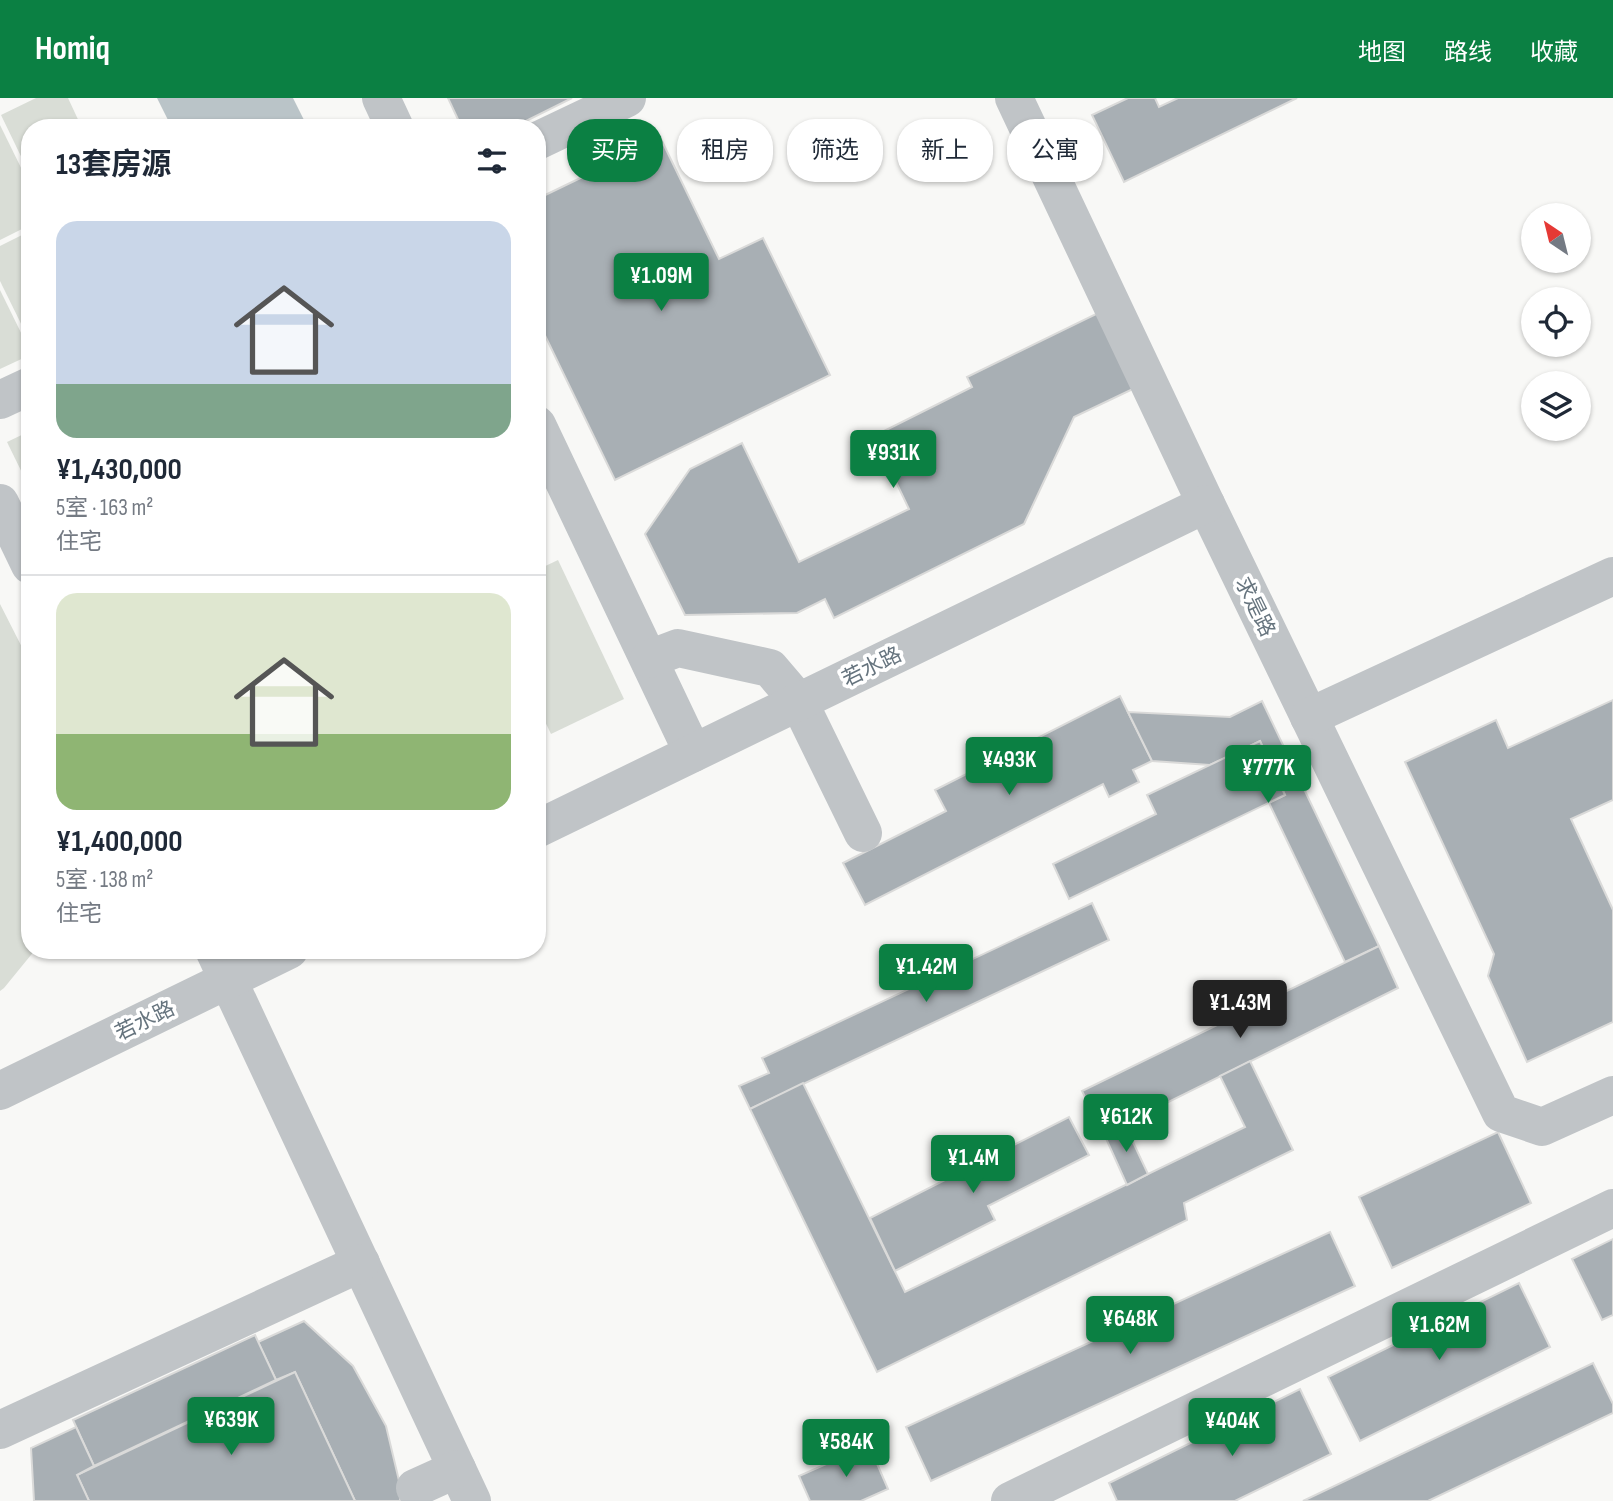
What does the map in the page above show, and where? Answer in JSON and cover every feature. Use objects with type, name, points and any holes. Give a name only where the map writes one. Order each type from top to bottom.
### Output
[{"type":"lane","points":[[381,98],[391,119]]},
{"type":"lane","points":[[546,137],[627,98]]},
{"type":"lane","name":"求是路","points":[[1020,100],[1206,504],[1501,1113],[1542,1127],[1613,1095]]},
{"type":"lane","points":[[0,400],[21,390]]},
{"type":"lane","points":[[546,444],[693,753]]},
{"type":"lane","points":[[0,503],[21,546]]},
{"type":"lane","name":"若水路","points":[[546,825],[1206,504]]},
{"type":"lane","points":[[1309,717],[1613,576]]},
{"type":"lane","points":[[649,659],[678,648],[770,668],[799,702],[863,833]]},
{"type":"lane","name":"若水路","points":[[0,1091],[221,965],[248,959]]},
{"type":"lane","points":[[221,965],[464,1485],[415,1488]]},
{"type":"lane","points":[[1010,1501],[1613,1208]]},
{"type":"lane","points":[[0,1430],[361,1263]]},
{"type":"shaded area","points":[[36,98],[68,98],[78,119],[21,119],[21,156],[1,115]]},
{"type":"shaded area","points":[[157,98],[293,98],[304,119],[168,119]]},
{"type":"shaded area","points":[[0,125],[21,168],[21,230],[0,240]]},
{"type":"shaded area","points":[[21,236],[21,324],[0,281],[0,246]]},
{"type":"shaded area","points":[[0,290],[21,333],[21,359],[0,369]]},
{"type":"shaded area","points":[[21,435],[21,471],[7,442]]},
{"type":"shaded area","points":[[558,560],[624,699],[551,734],[546,724],[546,566]]},
{"type":"shaded area","points":[[0,604],[21,645],[21,959],[28,959],[0,991]]},
{"type":"building","points":[[448,98],[572,98],[530,119],[458,119]]},
{"type":"building","points":[[1128,98],[1155,98],[1159,107],[1178,98],[1297,98],[1124,182],[1103,138],[1103,119],[1094,119],[1092,115]]},
{"type":"building","points":[[663,143],[677,172],[677,182],[682,182],[719,259],[763,238],[830,375],[615,480],[546,338],[546,195],[572,182],[663,182]]},
{"type":"building","points":[[1098,313],[1135,388],[1074,417],[1024,524],[834,618],[825,599],[797,613],[685,615],[645,534],[690,469],[742,443],[799,562],[909,509],[874,436],[972,387],[967,377]]},
{"type":"building","points":[[1120,696],[1152,761],[1133,770],[1139,782],[1109,797],[1103,784],[865,905],[843,863],[946,811],[935,790]]},
{"type":"building","points":[[1613,700],[1613,800],[1571,819],[1613,910],[1613,1022],[1527,1062],[1488,976],[1494,954],[1405,762],[1496,720],[1508,748]]},
{"type":"building","points":[[1262,701],[1379,946],[1345,962],[1269,803],[1285,795],[1260,741],[1210,765],[1152,761],[1128,712],[1230,717]]},
{"type":"building","points":[[1260,741],[1285,795],[1069,899],[1053,864],[1156,814],[1147,795]]},
{"type":"building","points":[[1092,903],[1109,940],[750,1109],[739,1086],[769,1073],[762,1058]]},
{"type":"building","points":[[1379,946],[1398,988],[1104,1134],[1082,1091]]},
{"type":"building","points":[[1250,1061],[1293,1150],[1184,1203],[1187,1220],[877,1372],[750,1109],[803,1083],[905,1292],[1245,1127],[1220,1076]]},
{"type":"building","points":[[1069,1117],[1089,1155],[988,1206],[995,1220],[895,1271],[870,1218]]},
{"type":"building","points":[[1124,1123],[1148,1174],[1127,1185],[1104,1134]]},
{"type":"building","points":[[1498,1132],[1531,1203],[1392,1268],[1359,1197]]},
{"type":"building","points":[[1330,1232],[1355,1286],[931,1481],[906,1427]]},
{"type":"building","points":[[1613,1239],[1613,1315],[1602,1320],[1572,1259]]},
{"type":"building","points":[[1519,1283],[1550,1347],[1360,1441],[1328,1377]]},
{"type":"building","points":[[304,1321],[353,1366],[386,1426],[401,1489],[400,1501],[355,1501],[295,1372],[276,1380],[258,1342]]},
{"type":"building","points":[[255,1335],[276,1380],[94,1466],[73,1420]]},
{"type":"building","points":[[1593,1363],[1613,1404],[1613,1413],[1428,1501],[1303,1501]]},
{"type":"building","points":[[295,1372],[355,1501],[89,1501],[77,1475]]},
{"type":"building","points":[[1300,1389],[1331,1454],[1235,1501],[1117,1501],[1109,1483]]},
{"type":"building","points":[[76,1427],[94,1466],[77,1475],[89,1501],[34,1501],[31,1448]]},
{"type":"building","points":[[869,1445],[888,1489],[861,1501],[810,1501],[799,1476]]}]
